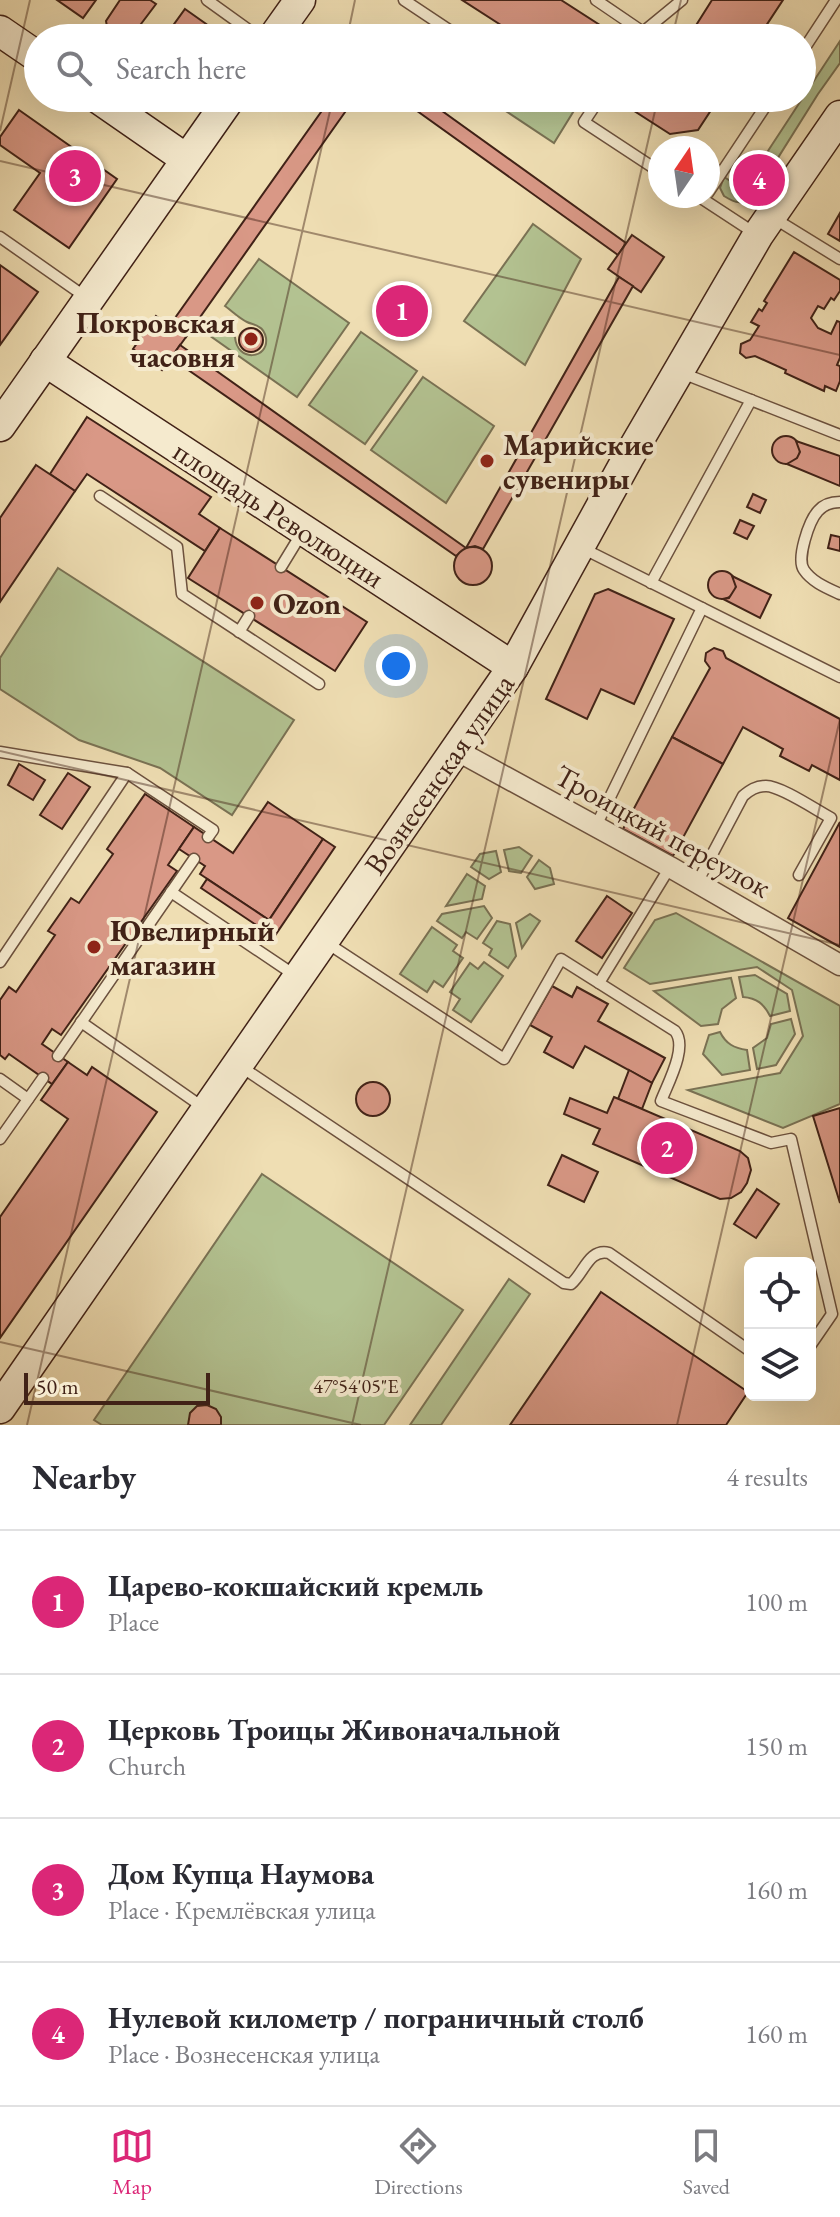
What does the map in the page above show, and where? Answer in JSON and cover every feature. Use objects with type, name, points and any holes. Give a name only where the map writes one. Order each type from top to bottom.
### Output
[{"type":"main road","points":[[283,24],[300,0]]},
{"type":"main road","points":[[0,31],[24,47]]},
{"type":"main road","points":[[118,112],[186,159]]},
{"type":"main road","points":[[0,426],[220,112]]},
{"type":"main road","name":"Вознесенская улица","points":[[0,1408],[513,667],[628,458],[764,226],[840,116]]},
{"type":"main road","name":"площадь Революции","points":[[45,361],[513,667]]},
{"type":"street","name":"Троицкий переулок","points":[[456,750],[670,867],[840,965]]},
{"type":"lane","points":[[207,0],[240,24]]},
{"type":"lane","points":[[404,0],[440,24]]},
{"type":"lane","points":[[596,0],[627,24]]},
{"type":"lane","points":[[654,24],[682,0]]},
{"type":"lane","points":[[816,31],[836,0]]},
{"type":"lane","points":[[591,112],[584,122],[648,164]]},
{"type":"lane","points":[[720,173],[761,112]]},
{"type":"lane","points":[[720,204],[840,259]]},
{"type":"lane","points":[[0,237],[89,299]]},
{"type":"lane","points":[[679,371],[840,435]]},
{"type":"lane","points":[[651,583],[751,400]]},
{"type":"lane","points":[[100,496],[177,547],[182,594],[319,684]]},
{"type":"lane","points":[[840,502],[826,504],[818,511],[801,556],[802,568],[810,577],[840,594]]},
{"type":"lane","points":[[281,567],[304,531]]},
{"type":"lane","points":[[580,547],[840,677]]},
{"type":"lane","points":[[596,826],[702,608]]},
{"type":"lane","points":[[239,632],[249,616]]},
{"type":"lane","points":[[0,752],[127,773],[213,830],[208,837]]},
{"type":"lane","points":[[0,962],[127,773]]},
{"type":"lane","points":[[697,883],[743,796],[751,789],[763,786],[774,787],[831,818],[799,875]]},
{"type":"lane","points":[[58,1056],[194,859]]},
{"type":"lane","points":[[599,983],[670,867]]},
{"type":"lane","points":[[171,892],[298,977]]},
{"type":"lane","points":[[323,941],[504,1059],[561,959],[675,1031],[680,1037],[681,1047],[661,1101],[771,1143],[791,1139],[832,1314],[816,1337]]},
{"type":"lane","points":[[81,1022],[207,1110]]},
{"type":"lane","points":[[238,1065],[564,1283],[571,1284],[576,1280],[595,1253],[609,1253],[744,1347]]},
{"type":"lane","points":[[0,1139],[43,1078]]},
{"type":"lane","points":[[0,1079],[28,1099]]},
{"type":"green space","points":[[840,41],[840,63],[816,97],[816,78]]},
{"type":"green space","points":[[507,112],[573,112],[554,143]]},
{"type":"green space","points":[[793,112],[807,112],[754,196],[739,202],[724,196],[720,188],[724,177],[743,189]]},
{"type":"green space","points":[[533,224],[581,259],[525,365],[464,321]]},
{"type":"green space","points":[[259,259],[349,323],[297,397],[206,333],[214,322],[235,337],[237,345],[246,354],[258,354],[263,350],[266,338],[263,330],[225,306]]},
{"type":"green space","points":[[361,332],[417,371],[365,444],[309,405]]},
{"type":"green space","points":[[423,377],[494,426],[446,503],[371,450]]},
{"type":"green space","points":[[58,568],[294,720],[232,815],[160,768],[79,740],[0,689],[0,658]]},
{"type":"green space","points":[[519,847],[532,856],[521,873],[509,871],[504,850]]},
{"type":"green space","points":[[496,851],[501,872],[489,879],[471,867],[480,854]]},
{"type":"green space","points":[[539,860],[550,868],[554,884],[535,889],[527,877]]},
{"type":"green space","points":[[467,874],[485,886],[482,899],[446,906]]},
{"type":"green space","points":[[484,906],[492,918],[477,939],[466,932],[462,938],[437,921],[442,914]]},
{"type":"green space","points":[[676,913],[840,1006],[840,1104],[783,1128],[688,1090],[780,1073],[803,1036],[792,990],[757,967],[650,984],[624,968],[655,920]]},
{"type":"green space","points":[[530,914],[540,921],[522,948],[516,923]]},
{"type":"green space","points":[[497,921],[510,924],[516,956],[508,968],[489,955],[492,949],[483,943]]},
{"type":"green space","points":[[432,927],[457,945],[453,951],[463,958],[443,987],[434,981],[427,992],[400,974]]},
{"type":"green space","points":[[484,962],[503,976],[471,1022],[453,1010],[460,999],[450,992],[470,963],[478,969]]},
{"type":"green space","points":[[755,975],[787,994],[790,1011],[770,1016],[760,1002],[743,997],[739,977]]},
{"type":"green space","points":[[731,978],[736,998],[722,1009],[718,1024],[701,1026],[654,991]]},
{"type":"green space","points":[[791,1019],[795,1034],[776,1065],[757,1069],[753,1048],[767,1038],[771,1024]]},
{"type":"green space","points":[[720,1032],[731,1045],[747,1050],[750,1070],[722,1075],[703,1054],[709,1035]]},
{"type":"green space","points":[[262,1174],[463,1310],[384,1425],[102,1425],[94,1420]]},
{"type":"green space","points":[[509,1279],[530,1294],[441,1425],[410,1425]]},
{"type":"building","points":[[57,0],[96,0],[83,18]]},
{"type":"building","points":[[120,0],[150,0],[156,4],[141,24],[107,24]]},
{"type":"building","points":[[462,0],[561,0],[598,24],[499,24]]},
{"type":"building","points":[[712,0],[783,0],[767,24],[697,24]]},
{"type":"building","points":[[185,9],[206,24],[174,24]]},
{"type":"building","points":[[19,110],[117,179],[69,248],[14,210],[40,173],[0,145],[0,137]]},
{"type":"building","points":[[321,112],[345,112],[186,337],[170,325]]},
{"type":"building","points":[[419,112],[444,112],[626,243],[618,255]]},
{"type":"building","points":[[636,112],[710,112],[698,130],[670,134]]},
{"type":"building","points":[[840,213],[840,241],[828,234]]},
{"type":"building","points":[[632,235],[664,257],[641,292],[608,269]]},
{"type":"building","points":[[794,252],[840,280],[840,291],[834,300],[831,298],[824,309],[818,306],[811,318],[818,328],[831,334],[837,321],[840,322],[840,358],[837,365],[840,366],[840,381],[836,391],[825,386],[824,391],[785,373],[786,370],[755,356],[746,358],[740,353],[741,344],[750,340],[759,326],[751,322],[767,303],[764,301]]},
{"type":"building","points":[[0,265],[38,292],[0,345]]},
{"type":"building","points":[[619,277],[633,286],[483,549],[475,546],[466,548]]},
{"type":"building","points":[[156,316],[186,337],[162,370],[133,349]]},
{"type":"building","name":"Покровская часовня","points":[[251,328],[262,335],[263,340],[256,351],[251,352],[240,345],[239,340],[246,329]]},
{"type":"building","points":[[180,345],[466,548],[456,556],[171,358]]},
{"type":"building","points":[[87,417],[211,497],[199,514],[220,528],[205,551],[87,474],[75,491],[50,474]]},
{"type":"building","points":[[786,436],[796,440],[800,450],[796,460],[786,464],[776,460],[772,450],[776,440]]},
{"type":"building","points":[[796,441],[840,456],[840,486],[787,464],[800,452]]},
{"type":"building","points":[[36,465],[75,491],[0,602],[0,518]]},
{"type":"building","points":[[753,494],[766,500],[760,513],[747,507]]},
{"type":"building","points":[[740,520],[754,526],[747,539],[734,533]]},
{"type":"building","points":[[220,528],[367,622],[335,671],[188,578]]},
{"type":"building","points":[[831,535],[840,537],[840,551],[828,548]]},
{"type":"building","points":[[473,547],[487,552],[492,566],[487,580],[473,585],[459,580],[454,566],[459,552]]},
{"type":"building","points":[[722,571],[732,575],[736,585],[732,595],[722,599],[712,595],[708,585],[712,575]]},
{"type":"building","points":[[732,576],[771,595],[760,618],[723,599],[729,598],[736,587]]},
{"type":"building","points":[[608,589],[674,619],[634,704],[601,689],[587,719],[546,699],[595,594]]},
{"type":"building","points":[[714,648],[723,651],[726,658],[840,719],[840,780],[812,765],[809,771],[780,756],[783,749],[743,727],[723,764],[672,737],[710,668],[705,661],[706,653]]},
{"type":"building","points":[[672,737],[723,764],[673,856],[623,829]]},
{"type":"building","points":[[19,764],[45,780],[33,800],[8,785]]},
{"type":"building","points":[[68,773],[90,787],[62,829],[40,815]]},
{"type":"building","points":[[145,794],[194,827],[168,865],[177,871],[61,1035],[52,1029],[42,1044],[68,1062],[52,1084],[9,1054],[5,1059],[0,1055],[0,1000],[9,987],[16,992],[55,935],[48,931],[71,898],[79,903],[113,854],[107,849]]},
{"type":"building","points":[[268,802],[323,839],[269,920],[200,874],[205,866],[179,849],[194,827],[233,853]]},
{"type":"building","points":[[840,822],[840,947],[788,918]]},
{"type":"building","points":[[323,839],[335,847],[274,937],[201,888],[207,879],[269,920]]},
{"type":"building","points":[[607,896],[632,913],[602,958],[576,941]]},
{"type":"building","points":[[552,986],[572,997],[577,987],[608,1004],[598,1021],[665,1058],[652,1083],[585,1046],[573,1068],[544,1052],[552,1037],[530,1025]]},
{"type":"building","points":[[68,1062],[87,1075],[92,1067],[157,1112],[0,1338],[0,1217],[68,1119],[41,1100]]},
{"type":"building","points":[[629,1070],[652,1083],[642,1109],[618,1099]]},
{"type":"building","points":[[373,1082],[385,1087],[390,1099],[385,1111],[373,1116],[361,1111],[356,1099],[361,1087]]},
{"type":"building","points":[[614,1097],[740,1151],[748,1158],[751,1170],[741,1192],[731,1198],[720,1199],[593,1144],[600,1129],[564,1114],[570,1098],[607,1113]]},
{"type":"building","points":[[840,1108],[840,1203],[813,1116]]},
{"type":"building","points":[[562,1155],[598,1172],[584,1202],[548,1185]]},
{"type":"building","points":[[757,1189],[779,1204],[756,1238],[734,1224]]},
{"type":"building","points":[[601,1292],[744,1389],[744,1398],[726,1425],[510,1425]]},
{"type":"building","points":[[207,1405],[216,1409],[221,1425],[188,1425],[190,1413],[197,1406]]},
{"type":"place","name":"Дом Купца Наумова","points":[[75,176]]},
{"type":"place","name":"Нулевой километр / пограничный столб","points":[[759,180]]},
{"type":"place","name":"Царево-кокшайский кремль","points":[[402,311]]},
{"type":"place","name":"Покровская часовня","points":[[251,339]]},
{"type":"place","name":"Марийские сувениры","points":[[487,461]]},
{"type":"place","name":"Ozon","points":[[257,603]]},
{"type":"place","name":"Ювелирный магазин","points":[[94,947]]},
{"type":"place","name":"Церковь Троицы Живоначальной","points":[[667,1148]]}]
